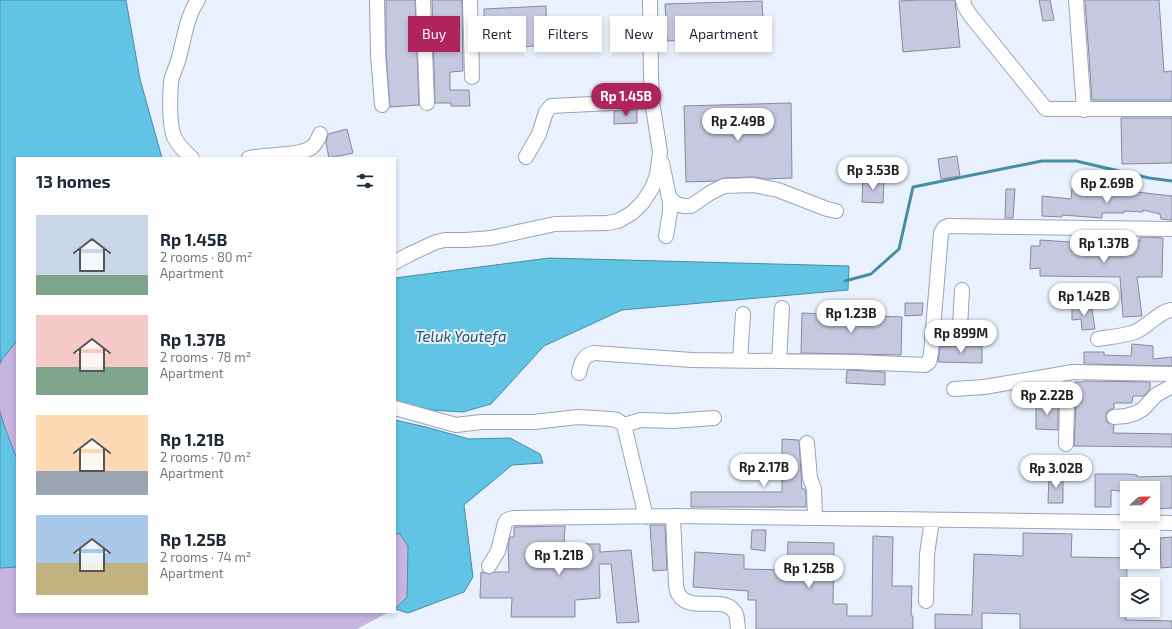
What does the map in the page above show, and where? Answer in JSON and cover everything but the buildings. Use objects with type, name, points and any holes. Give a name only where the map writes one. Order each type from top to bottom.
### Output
[{"type":"street","points":[[191,157],[178,143],[173,131],[171,121],[171,88],[172,75],[178,61],[192,8],[198,0]]},
{"type":"street","points":[[377,0],[378,54],[382,105]]},
{"type":"street","points":[[423,0],[428,103]]},
{"type":"street","points":[[470,0],[472,77]]},
{"type":"street","points":[[650,0],[652,101],[669,197],[670,212],[666,236]]},
{"type":"street","points":[[963,0],[964,7],[970,15],[1046,109],[1172,109]]},
{"type":"street","points":[[1076,0],[1084,110]]},
{"type":"street","points":[[526,157],[539,134],[546,112],[551,106],[652,101]]},
{"type":"street","points":[[257,157],[297,152],[312,148],[316,144],[320,134]]},
{"type":"street","points":[[396,261],[436,242],[445,240],[491,238],[555,224],[607,223],[618,221],[632,214],[644,202],[657,175],[660,152]]},
{"type":"street","points":[[669,197],[676,204],[691,206],[710,193],[724,186],[753,185],[778,190],[836,211]]},
{"type":"street","points":[[579,373],[584,358],[594,353],[692,360],[925,365],[929,362],[941,233],[944,228],[948,226],[1172,229]]},
{"type":"street","points":[[932,339],[950,338],[956,336],[958,333],[960,327],[962,290]]},
{"type":"street","points":[[779,361],[782,308]]},
{"type":"street","points":[[1098,339],[1134,332],[1167,310],[1172,310]]},
{"type":"street","points":[[740,361],[743,314]]},
{"type":"street","points":[[954,389],[984,387],[1084,372],[1172,374]]},
{"type":"street","points":[[1051,376],[1067,402],[1066,444]]},
{"type":"street","points":[[1114,417],[1136,413],[1143,409],[1156,395],[1172,386]]},
{"type":"street","points":[[396,408],[456,425],[481,422],[534,422],[578,417],[611,418],[617,420],[624,425],[646,517]]},
{"type":"street","points":[[624,425],[642,420],[673,421],[714,418]]},
{"type":"street","points":[[807,443],[810,478],[814,489],[815,518]]},
{"type":"street","points":[[673,516],[676,586],[679,595],[687,603],[728,605],[734,610],[738,629]]},
{"type":"street","points":[[489,566],[498,551],[505,523],[507,520],[513,518],[673,516],[1172,523]]},
{"type":"street","points":[[926,601],[927,554],[932,520]]},
{"type":"shaded area","points":[[16,342],[16,457],[4,428],[0,412],[0,364],[2,359]]},
{"type":"shaded area","points":[[396,533],[400,534],[408,546],[407,597],[396,608]]},
{"type":"shaded area","points":[[16,567],[16,613],[387,613],[357,629],[0,629],[0,568]]},
{"type":"water","points":[[0,0],[126,0],[140,79],[162,157],[16,157],[16,342],[2,359],[0,364]]},
{"type":"water","name":"Teluk Youtefa","points":[[549,258],[849,266],[848,290],[622,310],[544,346],[491,404],[463,412],[431,410],[396,401],[396,278]]},
{"type":"water","points":[[0,412],[16,456],[16,567],[0,568]]},
{"type":"water","points":[[396,420],[469,439],[510,438],[540,454],[543,463],[512,465],[464,505],[473,577],[464,592],[408,613],[396,609],[407,597],[408,546],[400,534],[396,533]]},
{"type":"waterway","points":[[845,281],[871,274],[899,249],[913,187],[1042,161],[1076,161],[1149,178],[1172,181]]}]
